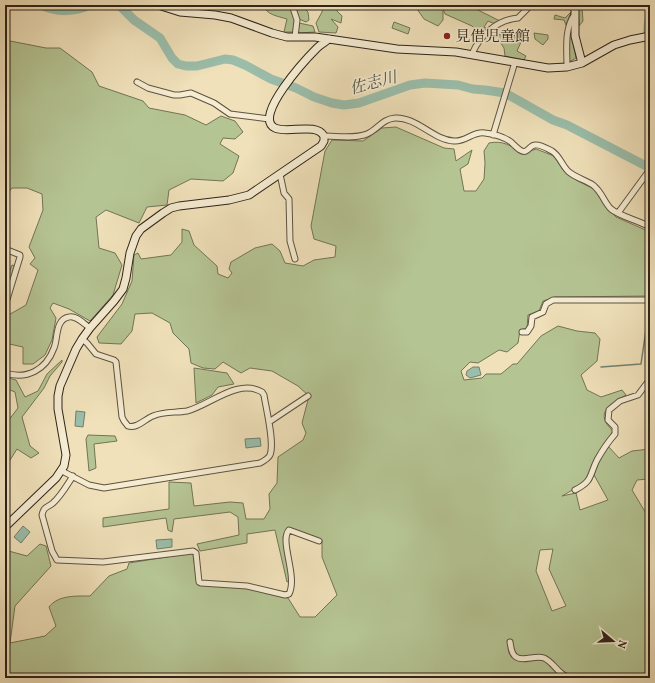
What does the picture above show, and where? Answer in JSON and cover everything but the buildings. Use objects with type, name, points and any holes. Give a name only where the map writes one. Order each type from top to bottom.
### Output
[{"type":"street","points":[[158,5],[180,12],[222,16],[287,37],[315,37],[397,49],[456,52],[548,68],[567,67],[582,63],[614,45],[647,37]]},
{"type":"street","points":[[292,5],[297,20],[295,37]]},
{"type":"street","points":[[472,54],[475,46],[490,29],[509,19],[518,18],[531,5]]},
{"type":"street","points":[[575,5],[575,36],[582,63]]},
{"type":"street","points":[[567,67],[567,32],[572,18],[576,14]]},
{"type":"street","points":[[329,39],[318,47],[289,80],[274,104],[270,112],[269,120],[271,125],[275,128],[282,130],[313,129],[319,131],[324,136],[361,136],[373,131],[382,122],[388,119],[396,118],[417,125],[438,136],[454,142],[461,141],[478,132],[494,135],[512,143],[520,151],[524,152],[536,144],[557,154],[566,169],[571,174],[592,184],[602,194],[611,209],[650,227]]},
{"type":"street","points":[[494,135],[515,62]]},
{"type":"street","points":[[137,82],[148,88],[174,95],[191,93],[214,103],[230,114],[269,120]]},
{"type":"street","points":[[5,527],[62,471],[66,462],[66,455],[58,409],[60,386],[82,339],[123,289],[132,243],[136,236],[142,229],[171,208],[241,197],[256,191],[321,146],[324,141],[324,136]]},
{"type":"street","points":[[618,213],[648,172]]},
{"type":"street","points":[[280,174],[284,192],[289,199],[290,241],[295,259]]},
{"type":"street","points":[[5,249],[18,253],[20,257],[5,306]]},
{"type":"street","points":[[522,332],[527,332],[531,326],[532,317],[543,312],[546,304],[553,300],[650,300]]},
{"type":"street","points":[[5,373],[21,376],[31,374],[40,368],[50,357],[55,348],[61,322],[67,317],[70,316],[75,318],[90,328]]},
{"type":"street","points":[[62,471],[89,485],[104,488],[260,463],[266,460],[270,455],[271,446],[269,422],[262,392],[252,388],[226,392],[198,408],[168,412],[153,416],[134,426],[128,426],[122,417],[116,362],[96,354],[82,339]]},
{"type":"street","points":[[575,490],[585,485],[591,477],[597,461],[615,434],[615,427],[608,420],[610,410],[620,401],[638,395],[647,383],[650,384]]},
{"type":"street","points":[[269,422],[308,396]]},
{"type":"street","points":[[73,476],[52,504],[47,506],[43,511],[42,515],[52,551],[57,560],[103,562],[194,551],[196,553],[199,582],[201,584],[247,586],[285,595],[289,594],[292,588],[286,533],[289,530],[319,541]]},
{"type":"street","points":[[510,642],[513,654],[516,657],[520,659],[537,657],[544,658],[551,662],[564,675],[572,678]]},
{"type":"street","points":[[601,678],[606,678]]},
{"type":"shaded area","points":[[263,5],[291,9],[295,19],[293,32],[284,32],[287,19],[270,13]]},
{"type":"shaded area","points":[[301,5],[308,12],[309,20],[306,22],[299,19],[295,6]]},
{"type":"shaded area","points":[[323,5],[335,5],[337,11],[342,16],[341,23],[331,19],[338,27],[336,33],[319,32],[316,23],[322,12]]},
{"type":"shaded area","points":[[403,5],[474,5],[476,9],[500,21],[495,24],[488,21],[484,27],[488,29],[481,35],[472,26],[445,14],[443,9],[443,20],[438,26],[424,19],[417,9]]},
{"type":"shaded area","points":[[578,7],[582,8],[583,21],[579,26]]},
{"type":"shaded area","points":[[571,12],[566,25],[564,20],[554,19],[555,15],[565,18]]},
{"type":"shaded area","points":[[394,22],[410,28],[408,34],[392,28]]},
{"type":"shaded area","points":[[299,23],[313,26],[315,32],[298,33]]},
{"type":"shaded area","points":[[572,27],[572,37],[576,58],[569,62],[569,35]]},
{"type":"shaded area","points":[[510,31],[521,42],[517,51],[526,56],[524,60],[505,56],[504,48],[496,36]]},
{"type":"shaded area","points":[[534,33],[548,35],[548,39],[543,45],[535,39]]},
{"type":"shaded area","points":[[5,40],[46,48],[60,48],[92,72],[99,86],[143,101],[149,108],[185,115],[206,125],[221,116],[235,121],[243,132],[235,139],[223,138],[220,144],[239,156],[233,173],[223,181],[191,179],[169,190],[167,205],[147,207],[139,223],[106,210],[96,217],[99,248],[115,253],[122,265],[113,295],[90,321],[69,309],[53,303],[50,308],[56,318],[52,340],[45,355],[33,364],[23,364],[23,347],[5,343],[5,317],[26,305],[38,270],[30,264],[35,258],[29,247],[43,210],[42,194],[27,188],[12,188],[5,197]]},
{"type":"shaded area","points":[[396,127],[444,148],[454,149],[456,161],[472,150],[468,164],[460,169],[464,191],[476,191],[484,179],[484,151],[489,143],[503,143],[523,153],[536,149],[554,156],[563,170],[578,181],[594,189],[605,205],[616,217],[650,232],[650,296],[555,297],[543,301],[539,311],[528,315],[527,328],[520,330],[518,343],[507,352],[499,350],[478,363],[470,362],[461,371],[464,380],[482,378],[486,374],[501,374],[513,364],[517,364],[541,336],[558,326],[577,331],[595,333],[600,339],[597,361],[581,375],[587,390],[601,397],[622,390],[626,395],[609,406],[604,414],[607,425],[613,431],[595,459],[589,475],[583,484],[562,496],[576,493],[580,510],[608,500],[594,475],[598,463],[608,446],[619,458],[632,451],[650,449],[650,480],[637,480],[632,490],[650,520],[650,678],[48,678],[43,676],[35,678],[5,678],[5,550],[27,556],[40,544],[46,546],[51,566],[15,606],[10,643],[45,636],[56,626],[49,607],[53,603],[62,598],[90,596],[109,576],[127,569],[129,563],[191,553],[193,555],[198,585],[246,588],[288,598],[300,617],[315,617],[337,595],[322,557],[322,540],[291,528],[283,537],[291,580],[287,582],[275,530],[247,534],[247,543],[200,551],[197,544],[239,535],[238,517],[230,512],[174,519],[172,532],[168,530],[166,518],[103,527],[103,518],[169,509],[169,482],[191,483],[194,506],[230,502],[243,503],[246,519],[264,519],[270,509],[269,494],[277,483],[278,457],[303,440],[306,433],[302,423],[309,396],[298,386],[272,371],[250,368],[241,373],[223,362],[215,369],[203,368],[191,363],[189,349],[173,333],[170,323],[152,313],[135,314],[132,331],[121,344],[99,343],[97,337],[122,304],[132,281],[134,255],[138,253],[141,259],[171,255],[182,242],[182,229],[189,231],[194,245],[217,266],[218,274],[228,278],[232,273],[229,269],[231,262],[255,248],[272,244],[280,251],[285,263],[303,266],[314,260],[335,257],[336,246],[314,239],[311,226],[325,151],[332,140],[363,141],[382,128]],"holes":[[[553,549],[549,569],[566,606],[552,611],[536,571],[540,550]]]},
{"type":"shaded area","points":[[12,265],[16,266],[8,289],[5,289],[5,283]]},
{"type":"shaded area","points":[[62,360],[50,376],[44,388],[22,417],[30,446],[39,453],[31,458],[17,449],[5,468],[5,425],[18,408],[15,392],[5,388],[5,377],[16,380],[25,397],[38,391],[47,374]]},
{"type":"shaded area","points":[[473,367],[479,367],[481,375],[470,378],[466,375],[467,371]]},
{"type":"shaded area","points":[[194,368],[227,373],[234,384],[218,387],[212,395],[196,403]]},
{"type":"shaded area","points":[[76,411],[85,412],[83,427],[75,426]]},
{"type":"shaded area","points":[[88,435],[115,436],[117,441],[94,444],[96,468],[89,471],[86,439]]},
{"type":"shaded area","points":[[260,438],[261,446],[246,448],[245,439]]},
{"type":"shaded area","points":[[23,526],[30,532],[21,543],[14,537]]},
{"type":"shaded area","points":[[172,539],[172,547],[157,549],[156,540]]},
{"type":"waterway","name":"佐志川","points":[[41,5],[47,8],[66,11],[90,5]]},
{"type":"waterway","name":"佐志川","points":[[119,5],[134,20],[160,38],[172,58],[178,64],[197,66],[225,59],[233,60],[271,79],[296,88],[314,97],[344,105],[359,103],[410,85],[425,83],[458,85],[473,89],[505,93],[553,120],[567,125],[650,168]]},
{"type":"waterway","points":[[650,15],[648,23],[648,38],[650,46]]},
{"type":"waterway","points":[[601,367],[641,364],[650,302]]},
{"type":"place","name":"見借児童館","points":[[447,36]]}]
